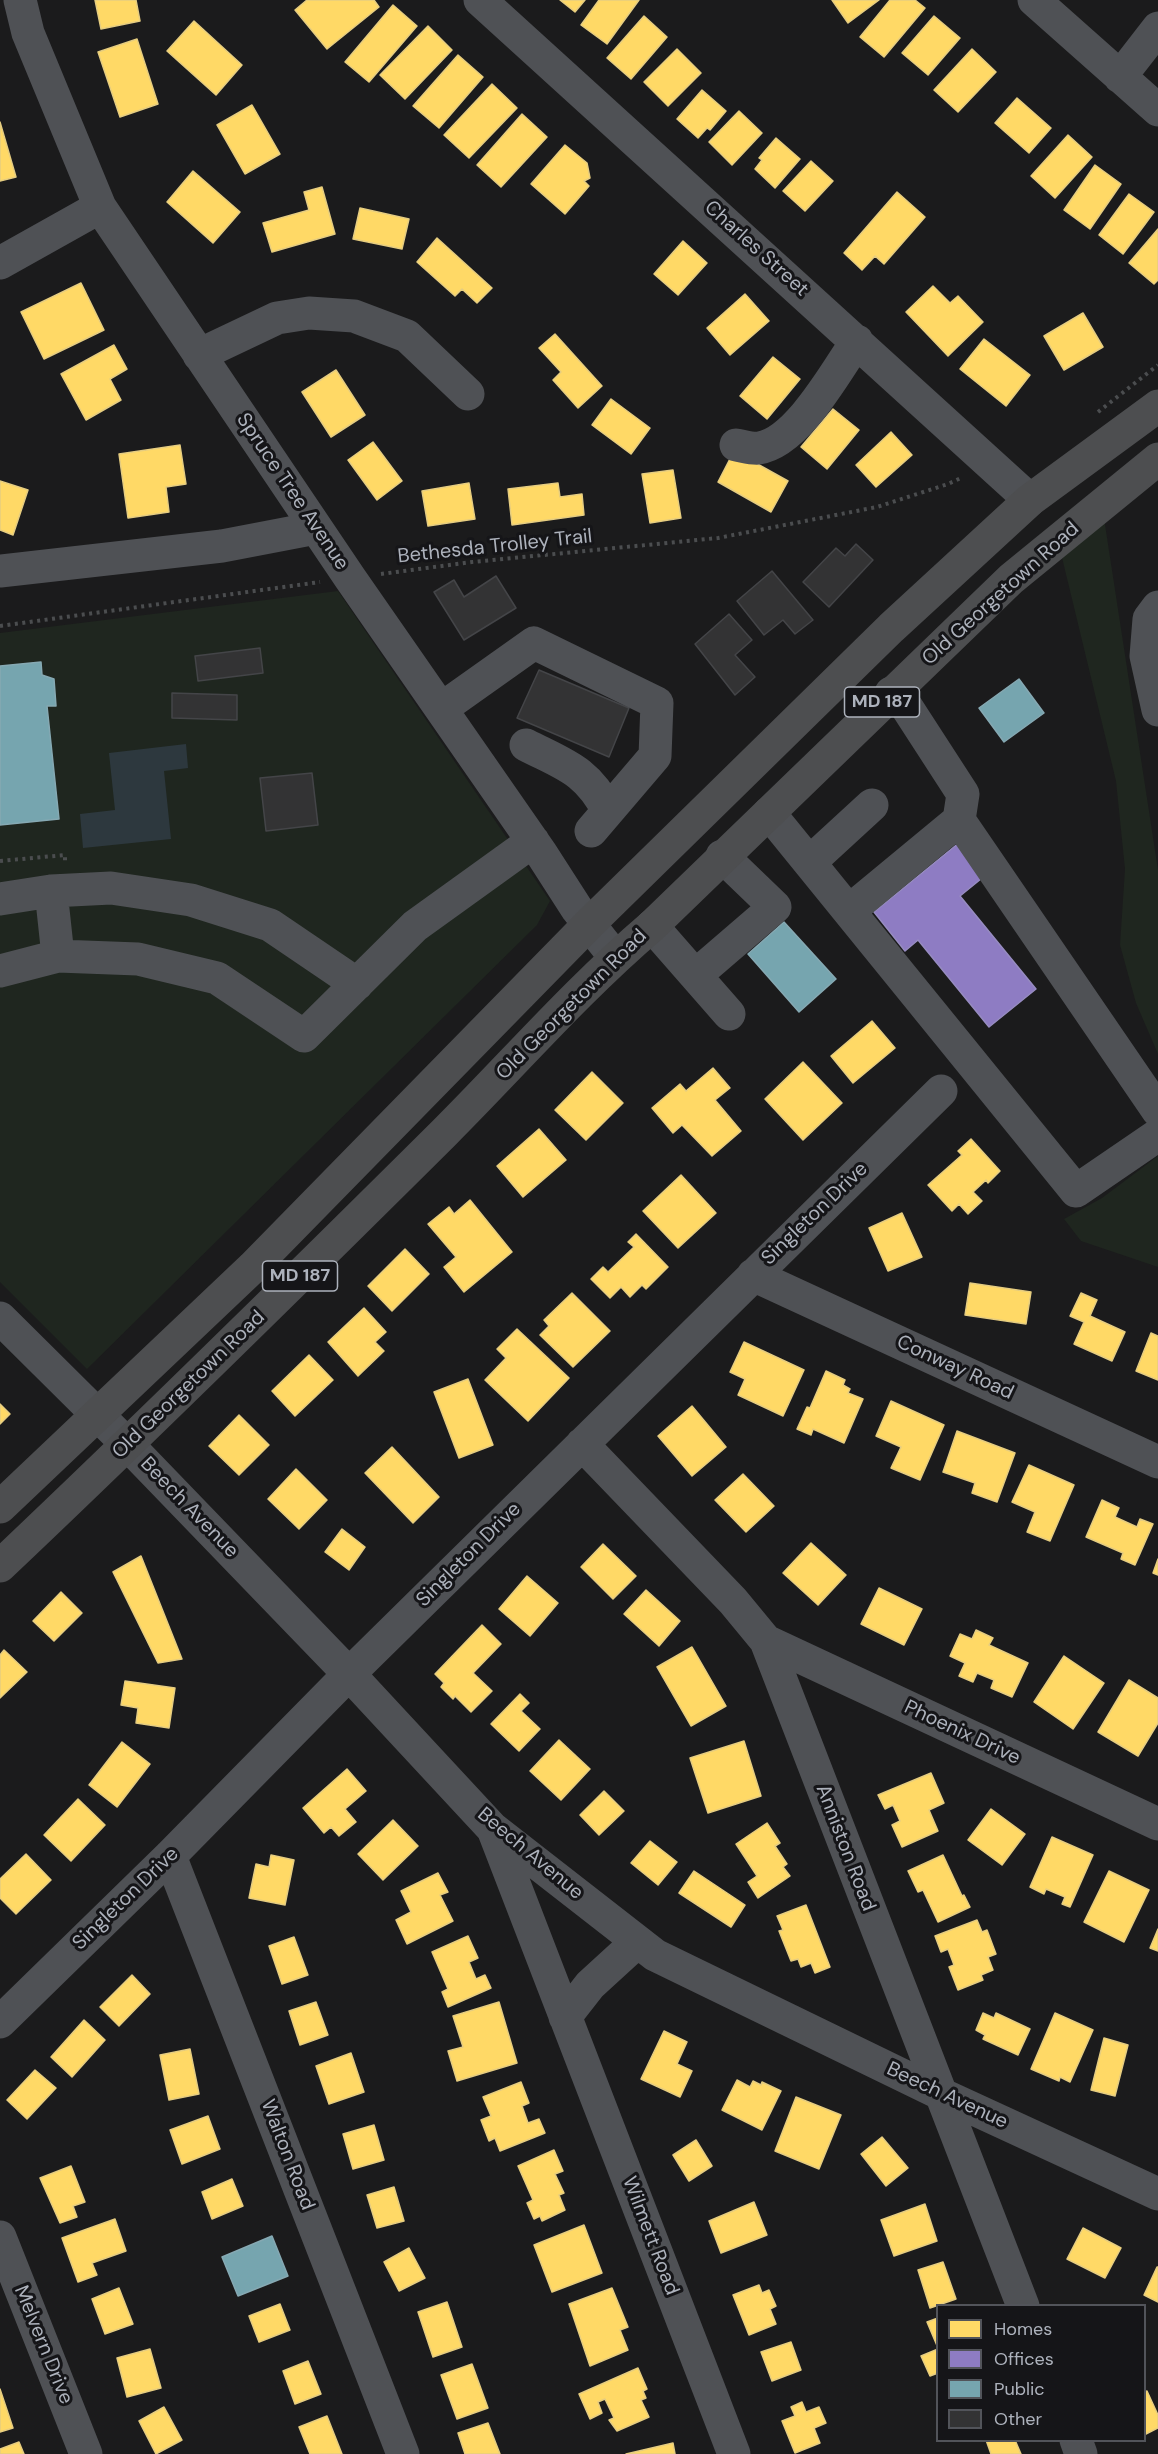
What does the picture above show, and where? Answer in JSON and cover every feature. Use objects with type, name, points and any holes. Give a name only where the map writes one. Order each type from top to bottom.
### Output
[{"type":"main road","name":"Old Georgetown Road","points":[[0,1507],[253,1266],[589,924],[891,628],[1030,500],[1158,406]]},
{"type":"main road","name":"Old Georgetown Road","points":[[0,1566],[128,1445],[471,1106],[615,957],[652,926],[891,693],[1011,579],[1158,459]]},
{"type":"street","name":"Spruce Tree Avenue","points":[[20,0],[28,33],[100,207],[350,578],[589,924],[615,957]]},
{"type":"street","name":"Charles Street","points":[[480,0],[1030,500]]},
{"type":"street","points":[[1034,0],[1158,110]]},
{"type":"street","points":[[1120,77],[1158,28]]},
{"type":"street","points":[[0,263],[100,207]]},
{"type":"street","points":[[199,355],[277,318],[309,314],[354,316],[406,336],[468,394]]},
{"type":"street","points":[[736,445],[759,448],[775,442],[791,430],[812,405],[857,341]]},
{"type":"street","points":[[0,572],[222,546],[316,528]]},
{"type":"street","points":[[1158,607],[1149,619],[1146,656],[1158,710]]},
{"type":"street","points":[[441,709],[534,642],[657,703],[655,756],[599,821],[598,791],[580,772],[526,745]]},
{"type":"street","points":[[849,911],[959,820],[963,794],[906,706],[891,693]]},
{"type":"street","points":[[810,862],[872,805]]},
{"type":"street","points":[[769,813],[1076,1191],[1158,1135]]},
{"type":"street","points":[[959,820],[1158,1111]]},
{"type":"street","points":[[0,971],[58,956],[138,959],[217,978],[304,1036],[415,926],[533,842]]},
{"type":"street","points":[[696,975],[775,907],[722,856]]},
{"type":"street","points":[[0,899],[51,891],[111,888],[191,900],[270,925],[357,984]]},
{"type":"street","points":[[51,891],[58,956]]},
{"type":"street","points":[[652,926],[729,1014]]},
{"type":"street","name":"Singleton Drive","points":[[0,2022],[941,1091]]},
{"type":"street","name":"Conway Road","points":[[753,1275],[1158,1461]]},
{"type":"street","name":"Beech Avenue","points":[[0,1318],[128,1445],[350,1674],[492,1827],[637,1942],[655,1955],[939,2093],[1158,2194]]},
{"type":"street","name":"Anniston Road","points":[[582,1444],[733,1601],[766,1641],[1022,2304]]},
{"type":"street","name":"Phoenix Drive","points":[[766,1641],[1158,1824]]},
{"type":"street","name":"Wilmett Road","points":[[492,1827],[734,2454]]},
{"type":"street","name":"Walton Road","points":[[170,1856],[404,2454]]},
{"type":"street","points":[[565,2017],[590,1984],[637,1942]]},
{"type":"street","name":"Melvern Drive","points":[[0,2237],[86,2454]]},
{"type":"path","name":"Bethesda Trolley Trail","points":[[0,626],[472,562],[718,538],[877,507],[948,484],[969,474]]},
{"type":"shaded area","points":[[1102,505],[1158,870],[1158,1054],[1136,1003],[1120,945],[1125,869],[1116,781],[1058,541]]},
{"type":"shaded area","points":[[338,591],[550,901],[537,925],[87,1369],[0,1282],[0,633]]},
{"type":"shaded area","points":[[186,744],[188,768],[164,771],[171,839],[83,848],[80,814],[115,810],[109,753]]},
{"type":"shaded area","points":[[1158,1156],[1158,1267],[1081,1241],[1064,1219],[1102,1198]]},
{"type":"building: Homes","points":[[95,0],[136,0],[140,21],[101,29]]},
{"type":"building: Homes","points":[[307,0],[374,0],[379,7],[327,49],[295,10]]},
{"type":"building: Homes","points":[[560,0],[585,0],[575,12]]},
{"type":"building: Homes","points":[[599,0],[639,0],[607,44],[581,25]]},
{"type":"building: Homes","points":[[832,0],[879,0],[848,23]]},
{"type":"building: Homes","points":[[890,0],[915,0],[925,8],[884,57],[860,37]]},
{"type":"building: Homes","points":[[393,5],[417,26],[369,82],[345,62]]},
{"type":"building: Homes","points":[[644,16],[667,37],[631,79],[607,58]]},
{"type":"building: Homes","points":[[934,16],[960,38],[928,75],[902,53]]},
{"type":"building: Homes","points":[[194,21],[242,65],[216,95],[167,51]]},
{"type":"building: Homes","points":[[428,26],[452,50],[405,99],[380,75]]},
{"type":"building: Homes","points":[[137,39],[158,104],[120,117],[98,52]]},
{"type":"building: Homes","points":[[677,49],[701,73],[668,106],[644,82]]},
{"type":"building: Homes","points":[[972,49],[996,72],[958,112],[934,90]]},
{"type":"building: Homes","points":[[458,55],[483,77],[439,128],[413,106]]},
{"type":"building: Homes","points":[[492,84],[517,108],[469,158],[444,135]]},
{"type":"building: Homes","points":[[702,90],[726,111],[710,130],[707,128],[698,138],[677,119]]},
{"type":"building: Homes","points":[[1017,98],[1051,128],[1029,153],[995,123]]},
{"type":"building: Homes","points":[[252,105],[280,154],[245,174],[217,125]]},
{"type":"building: Homes","points":[[739,111],[762,133],[732,165],[709,142]]},
{"type":"building: Homes","points":[[522,114],[547,137],[501,187],[477,165]]},
{"type":"building: Homes","points":[[0,122],[16,177],[0,181]]},
{"type":"building: Homes","points":[[1068,135],[1092,157],[1055,198],[1031,176]]},
{"type":"building: Homes","points":[[776,138],[800,159],[775,188],[755,169],[762,160],[759,158]]},
{"type":"building: Homes","points":[[565,145],[587,163],[590,178],[584,181],[589,186],[565,214],[531,184]]},
{"type":"building: Homes","points":[[811,161],[833,181],[805,211],[783,191]]},
{"type":"building: Homes","points":[[1095,165],[1121,184],[1090,229],[1064,210]]},
{"type":"building: Homes","points":[[193,171],[240,212],[213,243],[167,202]]},
{"type":"building: Homes","points":[[322,187],[335,234],[272,252],[263,223],[309,210],[304,192]]},
{"type":"building: Homes","points":[[897,192],[925,217],[884,264],[875,256],[862,270],[844,253]]},
{"type":"building: Homes","points":[[1129,194],[1154,212],[1123,254],[1099,235]]},
{"type":"building: Homes","points":[[360,208],[409,219],[402,249],[353,239]]},
{"type":"building: Homes","points":[[1158,229],[1158,280],[1154,284],[1129,263]]},
{"type":"building: Homes","points":[[437,238],[492,288],[477,303],[462,289],[455,296],[417,262]]},
{"type":"building: Homes","points":[[683,241],[707,263],[678,295],[654,274]]},
{"type":"building: Homes","points":[[81,283],[104,330],[44,359],[21,312]]},
{"type":"building: Homes","points":[[933,286],[950,303],[958,296],[983,322],[948,356],[906,312]]},
{"type":"building: Homes","points":[[745,294],[769,321],[730,355],[707,328]]},
{"type":"building: Homes","points":[[1083,313],[1103,347],[1064,370],[1044,336]]},
{"type":"building: Homes","points":[[555,334],[602,386],[578,408],[553,380],[561,372],[539,348]]},
{"type":"building: Homes","points":[[984,339],[1030,375],[1006,406],[960,369]]},
{"type":"building: Homes","points":[[114,345],[127,369],[110,379],[121,400],[86,420],[61,374]]},
{"type":"building: Homes","points":[[773,357],[800,379],[767,419],[740,396]]},
{"type":"building: Homes","points":[[336,370],[365,415],[331,437],[302,392]]},
{"type":"building: Homes","points":[[611,399],[650,428],[631,454],[592,425]]},
{"type":"building: Homes","points":[[833,409],[859,430],[827,469],[801,447]]},
{"type":"building: Homes","points":[[891,432],[912,455],[876,487],[856,465]]},
{"type":"building: Homes","points":[[373,442],[402,481],[377,500],[348,460]]},
{"type":"building: Homes","points":[[180,445],[186,484],[166,487],[169,512],[128,518],[119,454]]},
{"type":"building: Homes","points":[[734,451],[788,481],[771,512],[718,482]]},
{"type":"building: Homes","points":[[673,470],[681,518],[650,523],[642,474]]},
{"type":"building: Homes","points":[[0,481],[28,490],[13,535],[0,530]]},
{"type":"building: Homes","points":[[469,483],[475,519],[428,526],[422,491]]},
{"type":"building: Homes","points":[[558,483],[560,497],[582,494],[584,515],[512,525],[508,489]]},
{"type":"building: Homes","points":[[872,1021],[895,1048],[853,1083],[831,1056]]},
{"type":"building: Homes","points":[[803,1062],[842,1103],[803,1140],[765,1099]]},
{"type":"building: Homes","points":[[713,1068],[730,1088],[715,1100],[741,1131],[712,1156],[682,1125],[673,1133],[652,1108],[680,1084],[686,1091]]},
{"type":"building: Homes","points":[[592,1072],[623,1103],[586,1140],[555,1110]]},
{"type":"building: Homes","points":[[539,1129],[566,1160],[523,1197],[497,1166]]},
{"type":"building: Homes","points":[[971,1139],[1000,1171],[988,1183],[986,1180],[973,1192],[982,1201],[968,1214],[959,1204],[952,1211],[928,1185],[962,1155],[958,1151]]},
{"type":"building: Homes","points":[[681,1175],[716,1213],[678,1248],[643,1211]]},
{"type":"building: Homes","points":[[470,1200],[512,1252],[464,1292],[444,1267],[456,1257],[428,1224],[449,1207],[454,1214]]},
{"type":"building: Homes","points":[[902,1213],[922,1257],[888,1271],[869,1228]]},
{"type":"building: Homes","points":[[636,1234],[668,1267],[646,1289],[642,1285],[630,1297],[621,1287],[610,1298],[591,1279],[603,1267],[608,1272],[634,1247],[628,1242]]},
{"type":"building: Homes","points":[[405,1249],[429,1274],[392,1311],[368,1286]]},
{"type":"building: Homes","points":[[970,1283],[1031,1292],[1026,1324],[965,1315]]},
{"type":"building: Homes","points":[[572,1293],[610,1331],[573,1367],[540,1335],[549,1326],[544,1320]]},
{"type":"building: Homes","points":[[1081,1293],[1097,1300],[1090,1316],[1125,1332],[1112,1361],[1074,1344],[1084,1322],[1070,1316]]},
{"type":"building: Homes","points":[[364,1308],[386,1332],[375,1342],[384,1351],[358,1376],[328,1342]]},
{"type":"building: Homes","points":[[517,1329],[569,1378],[528,1421],[485,1380],[506,1358],[497,1349]]},
{"type":"building: Homes","points":[[1151,1333],[1158,1336],[1158,1380],[1136,1371]]},
{"type":"building: Homes","points":[[744,1342],[804,1370],[783,1416],[738,1395],[745,1379],[730,1372]]},
{"type":"building: Homes","points":[[309,1355],[333,1380],[295,1416],[272,1391]]},
{"type":"building: Homes","points":[[826,1371],[845,1380],[843,1385],[850,1389],[848,1393],[863,1399],[844,1443],[813,1429],[811,1435],[797,1429],[807,1407],[810,1408]]},
{"type":"building: Homes","points":[[468,1379],[493,1445],[459,1458],[434,1392]]},
{"type":"building: Homes","points":[[891,1401],[944,1425],[920,1480],[891,1468],[901,1447],[876,1436]]},
{"type":"building: Homes","points":[[0,1404],[10,1414],[0,1424]]},
{"type":"building: Homes","points":[[692,1406],[726,1447],[692,1476],[658,1436]]},
{"type":"building: Homes","points":[[239,1415],[269,1445],[239,1475],[209,1446]]},
{"type":"building: Homes","points":[[957,1431],[1015,1453],[997,1502],[972,1493],[975,1483],[943,1472]]},
{"type":"building: Homes","points":[[392,1447],[439,1497],[413,1523],[365,1473]]},
{"type":"building: Homes","points":[[1029,1465],[1074,1485],[1050,1541],[1027,1532],[1035,1512],[1012,1502]]},
{"type":"building: Homes","points":[[296,1469],[327,1500],[299,1529],[268,1499]]},
{"type":"building: Homes","points":[[743,1474],[774,1506],[746,1532],[715,1500]]},
{"type":"building: Homes","points":[[1102,1500],[1119,1508],[1115,1517],[1137,1527],[1140,1519],[1153,1524],[1135,1565],[1121,1559],[1123,1553],[1086,1537]]},
{"type":"building: Homes","points":[[342,1529],[365,1547],[349,1570],[325,1552]]},
{"type":"building: Homes","points":[[811,1543],[846,1575],[818,1605],[783,1573]]},
{"type":"building: Homes","points":[[603,1544],[636,1576],[613,1599],[581,1567]]},
{"type":"building: Homes","points":[[141,1556],[182,1659],[158,1663],[113,1572]]},
{"type":"building: Homes","points":[[1158,1559],[1158,1575],[1153,1573]]},
{"type":"building: Homes","points":[[527,1576],[558,1603],[530,1636],[499,1609]]},
{"type":"building: Homes","points":[[879,1588],[922,1609],[904,1645],[861,1624]]},
{"type":"building: Homes","points":[[646,1590],[680,1621],[659,1646],[624,1614]]},
{"type":"building: Homes","points":[[61,1592],[82,1613],[54,1641],[33,1621]]},
{"type":"building: Homes","points":[[482,1625],[501,1644],[473,1673],[492,1691],[471,1712],[455,1696],[453,1699],[441,1687],[444,1683],[435,1674]]},
{"type":"building: Homes","points":[[976,1630],[993,1638],[989,1645],[1028,1663],[1012,1697],[991,1688],[994,1680],[977,1673],[973,1682],[959,1676],[965,1663],[950,1656],[960,1634],[972,1639]]},
{"type":"building: Homes","points":[[692,1647],[726,1706],[691,1726],[657,1667]]},
{"type":"building: Homes","points":[[4,1650],[27,1672],[0,1698],[0,1655]]},
{"type":"building: Homes","points":[[1064,1656],[1104,1683],[1073,1729],[1034,1702]]},
{"type":"building: Homes","points":[[1129,1680],[1158,1698],[1158,1723],[1138,1756],[1098,1732]]},
{"type":"building: Homes","points":[[125,1681],[175,1688],[169,1728],[136,1723],[138,1708],[121,1705]]},
{"type":"building: Homes","points":[[520,1694],[529,1703],[521,1711],[540,1729],[519,1751],[491,1724]]},
{"type":"building: Homes","points":[[559,1740],[590,1769],[561,1800],[530,1771]]},
{"type":"building: Homes","points":[[744,1741],[761,1796],[708,1813],[690,1758]]},
{"type":"building: Homes","points":[[122,1742],[150,1764],[117,1807],[89,1785]]},
{"type":"building: Homes","points":[[347,1769],[366,1791],[345,1809],[356,1822],[339,1836],[331,1827],[324,1833],[303,1808]]},
{"type":"building: Homes","points":[[931,1773],[944,1803],[929,1810],[938,1831],[902,1847],[892,1825],[900,1821],[893,1805],[885,1809],[878,1795]]},
{"type":"building: Homes","points":[[604,1791],[624,1811],[599,1835],[580,1815]]},
{"type":"building: Homes","points":[[78,1799],[105,1825],[71,1861],[44,1835]]},
{"type":"building: Homes","points":[[991,1809],[1025,1834],[1002,1865],[968,1840]]},
{"type":"building: Homes","points":[[393,1820],[418,1846],[383,1880],[358,1854]]},
{"type":"building: Homes","points":[[767,1823],[780,1843],[775,1846],[787,1864],[783,1867],[790,1876],[758,1898],[748,1882],[757,1876],[736,1844]]},
{"type":"building: Homes","points":[[1052,1837],[1093,1855],[1070,1907],[1062,1904],[1065,1897],[1046,1889],[1044,1894],[1030,1887]]},
{"type":"building: Homes","points":[[650,1841],[677,1862],[658,1885],[631,1863]]},
{"type":"building: Homes","points":[[26,1854],[51,1880],[16,1914],[0,1898],[0,1879]]},
{"type":"building: Homes","points":[[271,1855],[294,1860],[285,1905],[249,1898],[256,1864],[269,1867]]},
{"type":"building: Homes","points":[[943,1855],[962,1896],[964,1895],[970,1907],[938,1922],[923,1890],[918,1892],[908,1871]]},
{"type":"building: Homes","points":[[694,1871],[745,1905],[731,1927],[679,1893]]},
{"type":"building: Homes","points":[[1109,1871],[1149,1890],[1124,1942],[1084,1922]]},
{"type":"building: Homes","points":[[438,1873],[448,1892],[440,1895],[453,1921],[407,1944],[396,1920],[411,1912],[401,1891]]},
{"type":"building: Homes","points":[[806,1905],[830,1967],[815,1973],[811,1963],[801,1967],[798,1959],[791,1961],[779,1931],[783,1930],[777,1916]]},
{"type":"building: Homes","points":[[977,1920],[982,1932],[987,1930],[996,1954],[988,1957],[993,1970],[981,1975],[983,1980],[958,1990],[949,1967],[954,1965],[948,1949],[941,1952],[935,1936]]},
{"type":"building: Homes","points":[[1158,1929],[1158,1951],[1150,1948]]},
{"type":"building: Homes","points":[[468,1936],[478,1958],[469,1962],[476,1979],[485,1975],[491,1988],[448,2007],[442,1992],[448,1989],[432,1952]]},
{"type":"building: Homes","points":[[294,1937],[308,1975],[282,1984],[269,1946]]},
{"type":"building: Homes","points":[[132,1975],[150,1994],[119,2026],[100,2007]]},
{"type":"building: Homes","points":[[316,2002],[328,2035],[300,2045],[289,2011]]},
{"type":"building: Homes","points":[[499,2002],[517,2063],[457,2081],[448,2051],[463,2047],[453,2016]]},
{"type":"building: Homes","points":[[983,2013],[994,2018],[996,2013],[1030,2029],[1018,2055],[983,2039],[985,2035],[976,2030]]},
{"type":"building: Homes","points":[[1055,2013],[1093,2030],[1070,2082],[1060,2077],[1059,2081],[1031,2069]]},
{"type":"building: Homes","points":[[84,2020],[105,2040],[72,2077],[51,2057]]},
{"type":"building: Homes","points":[[664,2031],[687,2042],[677,2064],[692,2071],[680,2097],[641,2079]]},
{"type":"building: Homes","points":[[1104,2038],[1128,2045],[1115,2096],[1091,2090]]},
{"type":"building: Homes","points":[[190,2049],[199,2094],[169,2100],[160,2055]]},
{"type":"building: Homes","points":[[351,2053],[364,2092],[329,2104],[316,2066]]},
{"type":"building: Homes","points":[[35,2070],[56,2088],[27,2119],[7,2100]]},
{"type":"building: Homes","points":[[737,2080],[750,2087],[753,2081],[761,2085],[762,2082],[781,2091],[762,2130],[722,2110]]},
{"type":"building: Homes","points":[[521,2082],[529,2103],[522,2106],[528,2123],[539,2119],[545,2133],[500,2151],[495,2138],[489,2141],[481,2120],[491,2116],[483,2097]]},
{"type":"building: Homes","points":[[796,2097],[841,2115],[819,2169],[775,2151]]},
{"type":"building: Homes","points":[[208,2116],[220,2149],[182,2164],[170,2130]]},
{"type":"building: Homes","points":[[374,2125],[384,2160],[353,2169],[343,2134]]},
{"type":"building: Homes","points":[[882,2137],[908,2168],[886,2186],[861,2154]]},
{"type":"building: Homes","points":[[696,2140],[712,2166],[689,2181],[673,2155]]},
{"type":"building: Homes","points":[[554,2150],[563,2171],[555,2174],[564,2193],[559,2195],[565,2210],[542,2221],[540,2216],[534,2219],[527,2203],[533,2200],[518,2166]]},
{"type":"building: Homes","points":[[71,2166],[85,2202],[73,2206],[77,2217],[60,2223],[40,2178]]},
{"type":"building: Homes","points":[[232,2179],[243,2206],[212,2219],[202,2192]]},
{"type":"building: Homes","points":[[394,2187],[404,2221],[377,2228],[367,2195]]},
{"type":"building: Homes","points":[[754,2202],[767,2235],[721,2253],[709,2221]]},
{"type":"building: Homes","points":[[925,2204],[937,2241],[894,2256],[881,2220]]},
{"type":"building: Homes","points":[[115,2219],[126,2251],[92,2263],[97,2275],[78,2282],[62,2238]]},
{"type":"building: Homes","points":[[584,2225],[602,2273],[552,2292],[534,2245]]},
{"type":"building: Homes","points":[[1083,2228],[1121,2248],[1105,2278],[1067,2259]]},
{"type":"building: Homes","points":[[409,2248],[425,2278],[399,2291],[384,2262]]},
{"type":"building: Homes","points":[[943,2262],[956,2299],[936,2304],[930,2308],[918,2270]]},
{"type":"building: Homes","points":[[1158,2267],[1158,2302],[1144,2295]]},
{"type":"building: Homes","points":[[759,2285],[762,2293],[769,2290],[776,2306],[770,2309],[776,2324],[749,2335],[733,2295]]},
{"type":"building: Homes","points":[[119,2288],[133,2324],[105,2334],[92,2299]]},
{"type":"building: Homes","points":[[612,2288],[628,2327],[620,2330],[628,2350],[590,2366],[569,2304]]},
{"type":"building: Homes","points":[[447,2302],[462,2347],[433,2357],[418,2312]]},
{"type":"building: Homes","points":[[280,2304],[290,2330],[259,2342],[249,2316]]},
{"type":"building: Homes","points":[[936,2319],[936,2343],[927,2322]]},
{"type":"building: Homes","points":[[791,2342],[801,2370],[772,2381],[761,2352]]},
{"type":"building: Homes","points":[[150,2349],[161,2388],[127,2397],[117,2358]]},
{"type":"building: Homes","points":[[936,2350],[936,2374],[930,2376],[921,2356]]},
{"type":"building: Homes","points":[[308,2361],[321,2394],[295,2404],[283,2371]]},
{"type":"building: Homes","points":[[472,2364],[488,2408],[457,2419],[441,2375]]},
{"type":"building: Homes","points":[[638,2368],[647,2389],[643,2391],[646,2398],[641,2400],[649,2417],[617,2431],[609,2420],[614,2418],[605,2399],[598,2402],[602,2413],[590,2419],[579,2394]]},
{"type":"building: Homes","points":[[0,2389],[13,2428],[0,2432]]},
{"type":"building: Homes","points":[[1146,2391],[1158,2415],[1158,2428],[1146,2434]]},
{"type":"building: Homes","points":[[802,2402],[806,2412],[819,2407],[826,2423],[814,2428],[820,2443],[795,2453],[782,2421],[795,2416],[791,2407]]},
{"type":"building: Homes","points":[[164,2407],[182,2440],[156,2454],[139,2421]]},
{"type":"building: Homes","points":[[327,2416],[342,2454],[310,2454],[299,2427]]},
{"type":"building: Homes","points":[[488,2423],[500,2454],[465,2454],[458,2433]]},
{"type":"building: Homes","points":[[19,2442],[24,2454],[0,2454],[0,2449]]},
{"type":"building: Homes","points":[[987,2442],[1016,2442],[1021,2454],[991,2454]]},
{"type":"building: Homes","points":[[673,2443],[675,2454],[626,2454]]},
{"type":"building: Offices","points":[[960,842],[987,874],[960,896],[1036,989],[989,1027],[918,940],[905,951],[874,912]]},
{"type":"building: Public","points":[[41,662],[42,675],[54,679],[56,706],[47,706],[59,819],[0,825],[0,666]]},
{"type":"building: Public","points":[[1019,679],[1044,713],[1004,742],[979,708]]},
{"type":"building: Public","points":[[784,922],[836,979],[799,1012],[748,954]]},
{"type":"building: Public","points":[[272,2236],[288,2276],[238,2296],[222,2257]]},
{"type":"building: Other","points":[[856,544],[873,560],[829,607],[803,582],[836,548],[845,556]]},
{"type":"building: Other","points":[[772,571],[813,620],[795,634],[783,620],[764,635],[737,601]]},
{"type":"building: Other","points":[[496,576],[516,608],[464,640],[434,592],[454,580],[464,597]]},
{"type":"building: Other","points":[[729,614],[752,640],[735,655],[755,677],[735,695],[695,644]]},
{"type":"building: Other","points":[[260,648],[263,673],[198,681],[195,656]]},
{"type":"building: Other","points":[[539,670],[629,708],[609,757],[517,718]]},
{"type":"building: Other","points":[[172,693],[237,695],[237,720],[172,718]]},
{"type":"building: Other","points":[[312,773],[318,825],[266,831],[260,778]]}]
